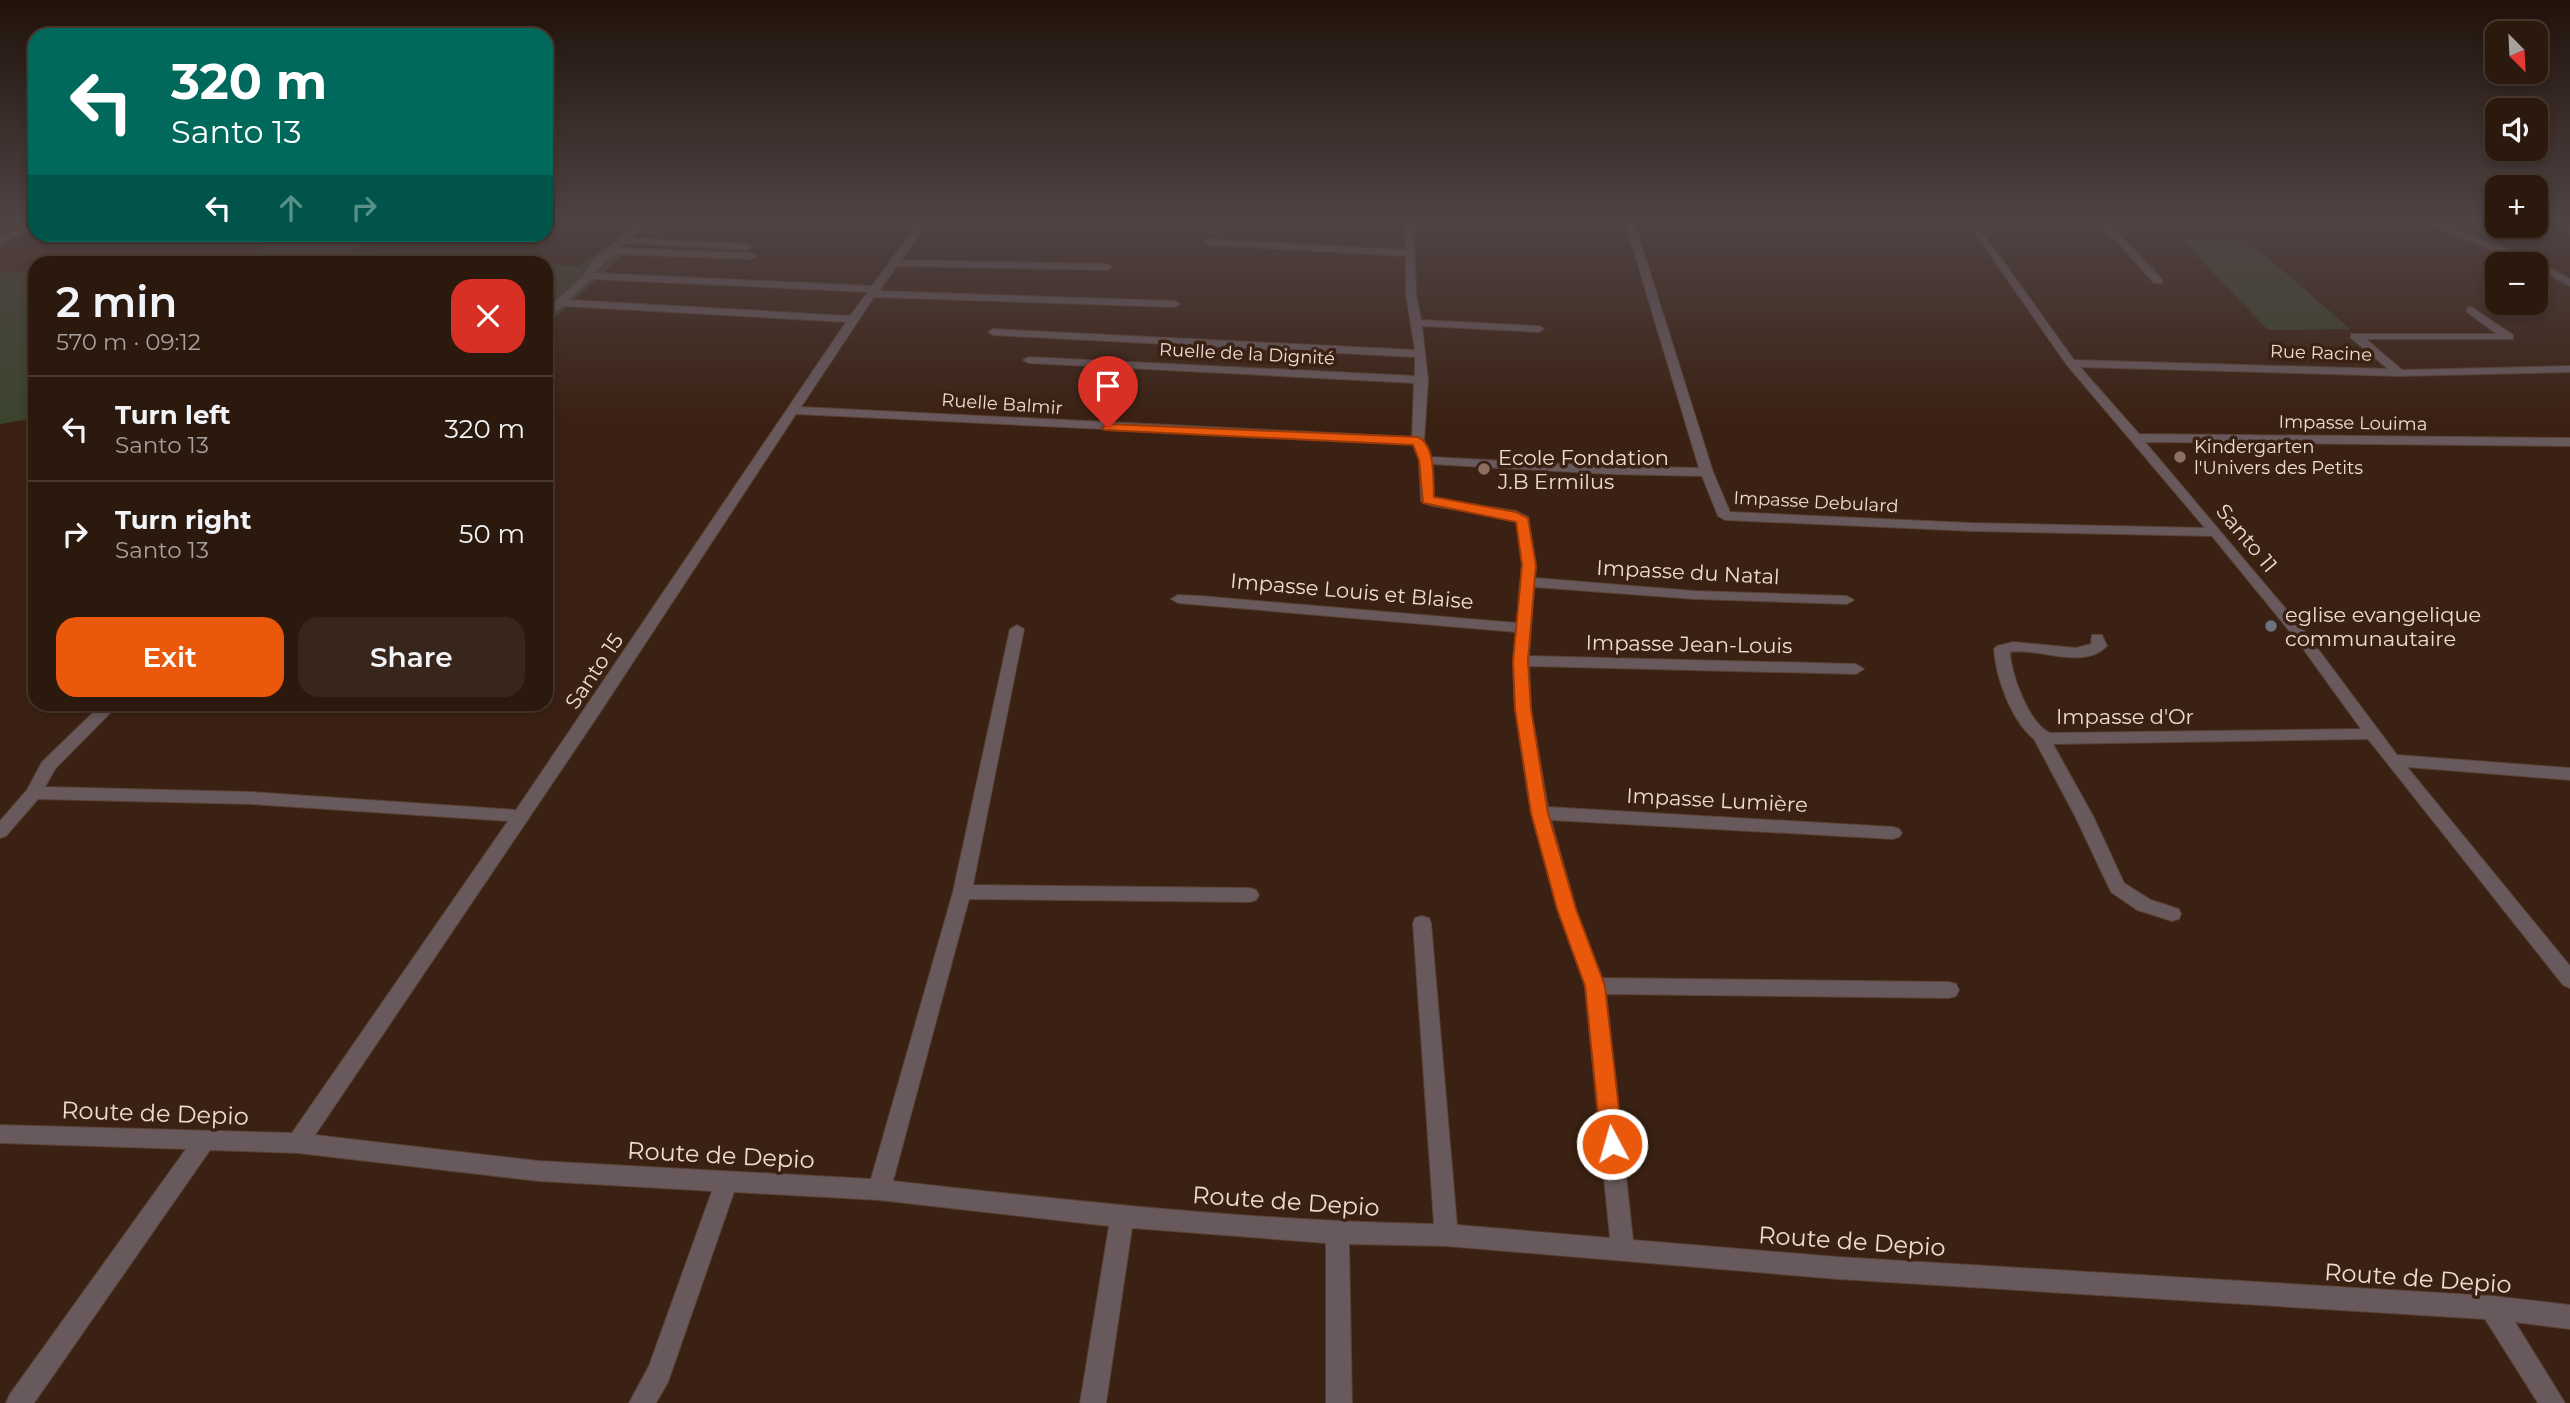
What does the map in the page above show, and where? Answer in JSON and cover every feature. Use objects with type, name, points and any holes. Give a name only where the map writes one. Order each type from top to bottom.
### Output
[{"type":"street","points":[[553,310],[576,287]]},
{"type":"street","points":[[792,287],[1175,304]]},
{"type":"street","name":"Santo 15","points":[[298,1143],[521,816],[853,318],[876,287]]},
{"type":"street","points":[[1411,287],[1421,355],[1418,441],[1425,460],[1428,500],[1520,517],[1529,565],[1521,661],[1523,709],[1540,813],[1567,909],[1595,986],[1623,1250]]},
{"type":"street","name":"Impasse Debulard","points":[[1650,287],[1721,512],[1732,518],[2216,533]]},
{"type":"street","name":"Santo 11","points":[[2017,287],[2071,363],[2301,636],[2392,760],[2570,980]]},
{"type":"street","points":[[561,303],[853,318]]},
{"type":"street","points":[[2399,373],[2355,336],[2509,337],[2471,310]]},
{"type":"street","points":[[1416,323],[1539,329]]},
{"type":"street","points":[[993,332],[1421,355]]},
{"type":"street","name":"Ruelle de la Dignité","points":[[1029,360],[1422,380]]},
{"type":"street","name":"Rue Racine","points":[[2071,363],[2399,373],[2570,369]]},
{"type":"street","name":"Ruelle Balmir","points":[[793,410],[1418,441]]},
{"type":"street","name":"Impasse Louima","points":[[2136,438],[2570,442]]},
{"type":"street","points":[[1425,460],[1607,470],[1707,472]]},
{"type":"street","name":"Impasse du Natal","points":[[1526,582],[1695,595],[1847,600]]},
{"type":"street","name":"Impasse Louis et Blaise","points":[[1178,599],[1252,603],[1357,615],[1523,628]]},
{"type":"street","points":[[879,1190],[962,891],[1017,629]]},
{"type":"street","name":"Impasse d'Or","points":[[2097,638],[2099,646],[2080,652],[2016,647],[2002,649],[2012,689],[2029,725],[2041,736],[2084,739],[2372,734]]},
{"type":"street","name":"Impasse Jean-Louis","points":[[1521,661],[1856,669]]},
{"type":"street","points":[[0,832],[34,793],[48,766],[104,711]]},
{"type":"street","points":[[2041,736],[2084,816],[2117,887],[2144,905],[2172,914]]},
{"type":"street","points":[[2392,760],[2570,774]]},
{"type":"street","points":[[34,793],[252,798],[521,816]]},
{"type":"street","name":"Impasse Lumière","points":[[1540,813],[1892,833]]},
{"type":"street","points":[[962,891],[1250,895]]},
{"type":"street","points":[[1422,923],[1446,1236]]},
{"type":"street","points":[[1595,986],[1949,990]]},
{"type":"street","name":"Route de Depio","points":[[0,1134],[298,1143],[539,1171],[879,1190],[1122,1217],[1337,1233],[1446,1236],[1838,1268],[2491,1308],[2570,1317]]},
{"type":"street","points":[[19,1403],[204,1141]]},
{"type":"street","points":[[642,1403],[659,1373],[726,1182]]},
{"type":"street","points":[[1093,1403],[1122,1217]]},
{"type":"street","points":[[1337,1233],[1339,1403]]},
{"type":"street","points":[[2491,1308],[2552,1403]]},
{"type":"green space","points":[[0,287],[28,287],[28,419],[0,424]]},
{"type":"green space","points":[[553,287],[588,287],[553,320]]},
{"type":"green space","points":[[2227,287],[2302,287],[2350,329],[2268,330]]},
{"type":"place","name":"Kindergarten l'Univers des Petits","points":[[2180,457]]},
{"type":"place","name":"Ecole Fondation J.B Ermilus","points":[[1484,469]]},
{"type":"place","name":"eglise evangelique communautaire","points":[[2271,626]]},
{"type":"route","points":[[1108,428],[1418,441],[1425,460],[1428,500],[1516,516],[1523,520],[1529,565],[1521,661],[1523,709],[1540,813],[1567,909],[1595,986],[1612,1144]]}]
